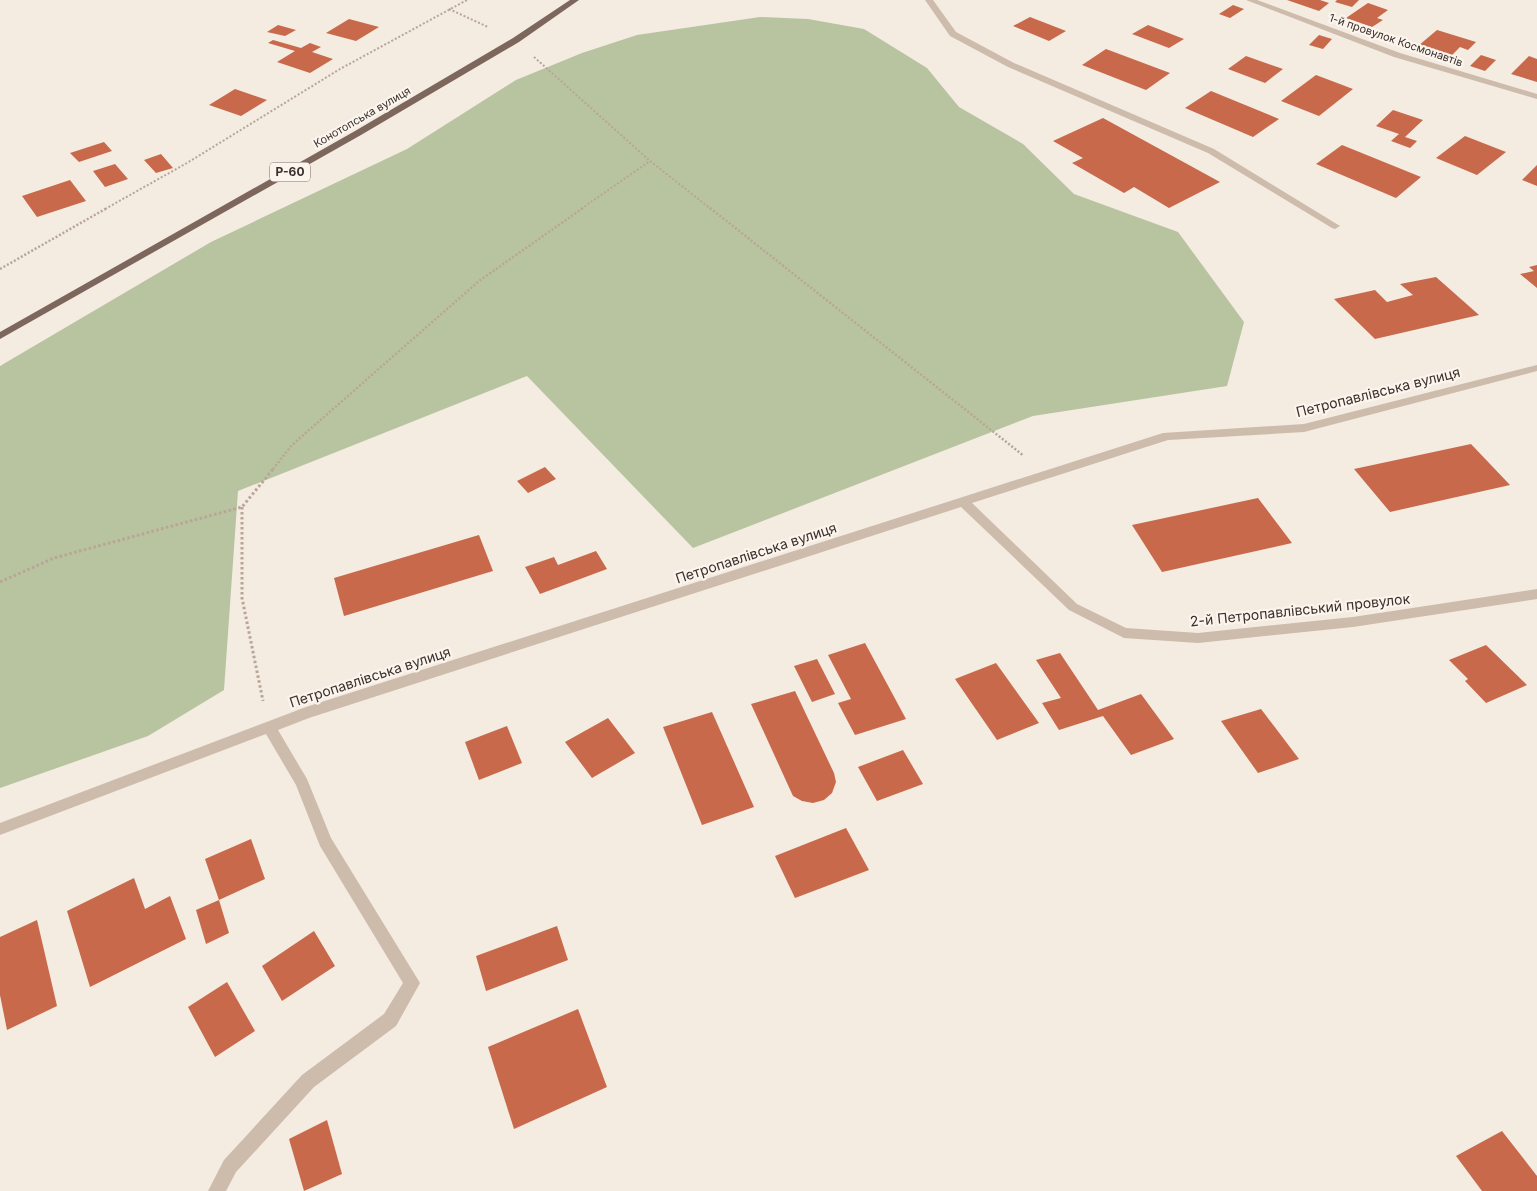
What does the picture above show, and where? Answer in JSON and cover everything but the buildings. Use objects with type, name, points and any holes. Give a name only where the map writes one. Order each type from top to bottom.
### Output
[{"type":"main road","name":"Конотопська вулиця","points":[[0,336],[358,133],[516,40],[575,0]]},
{"type":"street","points":[[929,0],[953,34],[1011,65],[1210,151],[1335,226]]},
{"type":"street","name":"1-й провулок Космонавтів","points":[[1250,0],[1397,55],[1537,97]]},
{"type":"street","name":"Петропавлівська вулиця","points":[[0,830],[306,713],[1167,436],[1304,428],[1537,368]]},
{"type":"street","name":"2-й Петропавлівський провулок","points":[[963,502],[1073,607],[1124,633],[1198,638],[1353,622],[1537,594]]},
{"type":"street","points":[[217,1191],[230,1166],[308,1081],[390,1020],[412,983],[325,841],[302,783],[269,727]]},
{"type":"path","points":[[0,269],[187,163],[340,69],[467,0]]},
{"type":"path","points":[[449,9],[516,40],[554,77],[650,161],[1048,475]]},
{"type":"path","points":[[0,582],[54,558],[242,507],[292,445],[479,281],[650,161]]},
{"type":"path","points":[[242,507],[242,598],[269,727]]},
{"type":"green space","points":[[760,17],[808,19],[864,29],[927,68],[959,107],[1023,144],[1074,194],[1178,232],[1244,322],[1227,386],[1033,416],[693,548],[527,376],[238,491],[224,690],[148,736],[0,788],[0,366],[211,242],[407,149],[516,80],[582,53],[637,35]]}]
